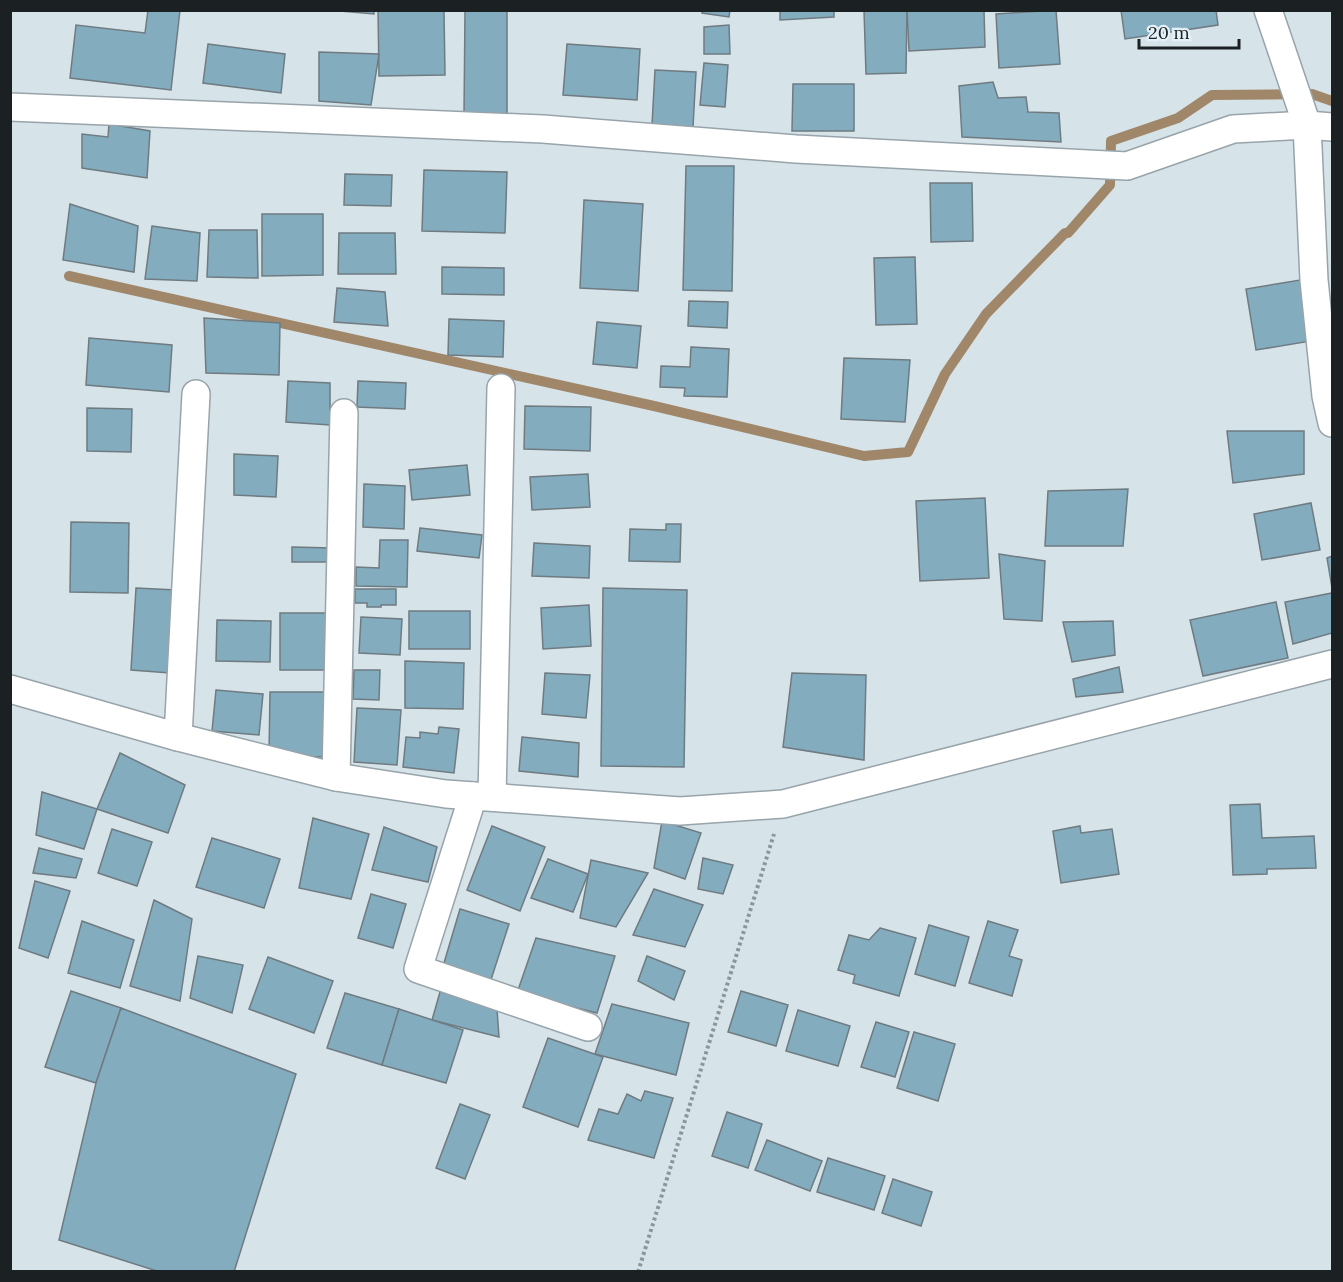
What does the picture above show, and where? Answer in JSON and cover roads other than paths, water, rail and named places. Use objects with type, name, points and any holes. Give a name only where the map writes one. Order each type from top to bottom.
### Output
[{"type":"street","points":[[1268,10],[1320,126],[1314,280],[1326,396],[1332,423]]},
{"type":"street","points":[[10,107],[543,129],[796,149],[1127,166],[1233,129],[1320,126]]},
{"type":"street","points":[[501,388],[482,797],[418,969],[588,1027]]},
{"type":"street","points":[[178,737],[196,394]]},
{"type":"street","points":[[336,777],[344,413]]},
{"type":"street","points":[[10,690],[178,737],[336,777],[482,797],[680,811],[783,804],[1332,664]]},
{"type":"waterway","points":[[69,276],[654,406],[864,456],[908,452],[945,374],[986,314],[1065,233],[1068,233],[1110,185],[1111,141],[1178,118],[1212,95],[1312,94],[1332,101]]}]
